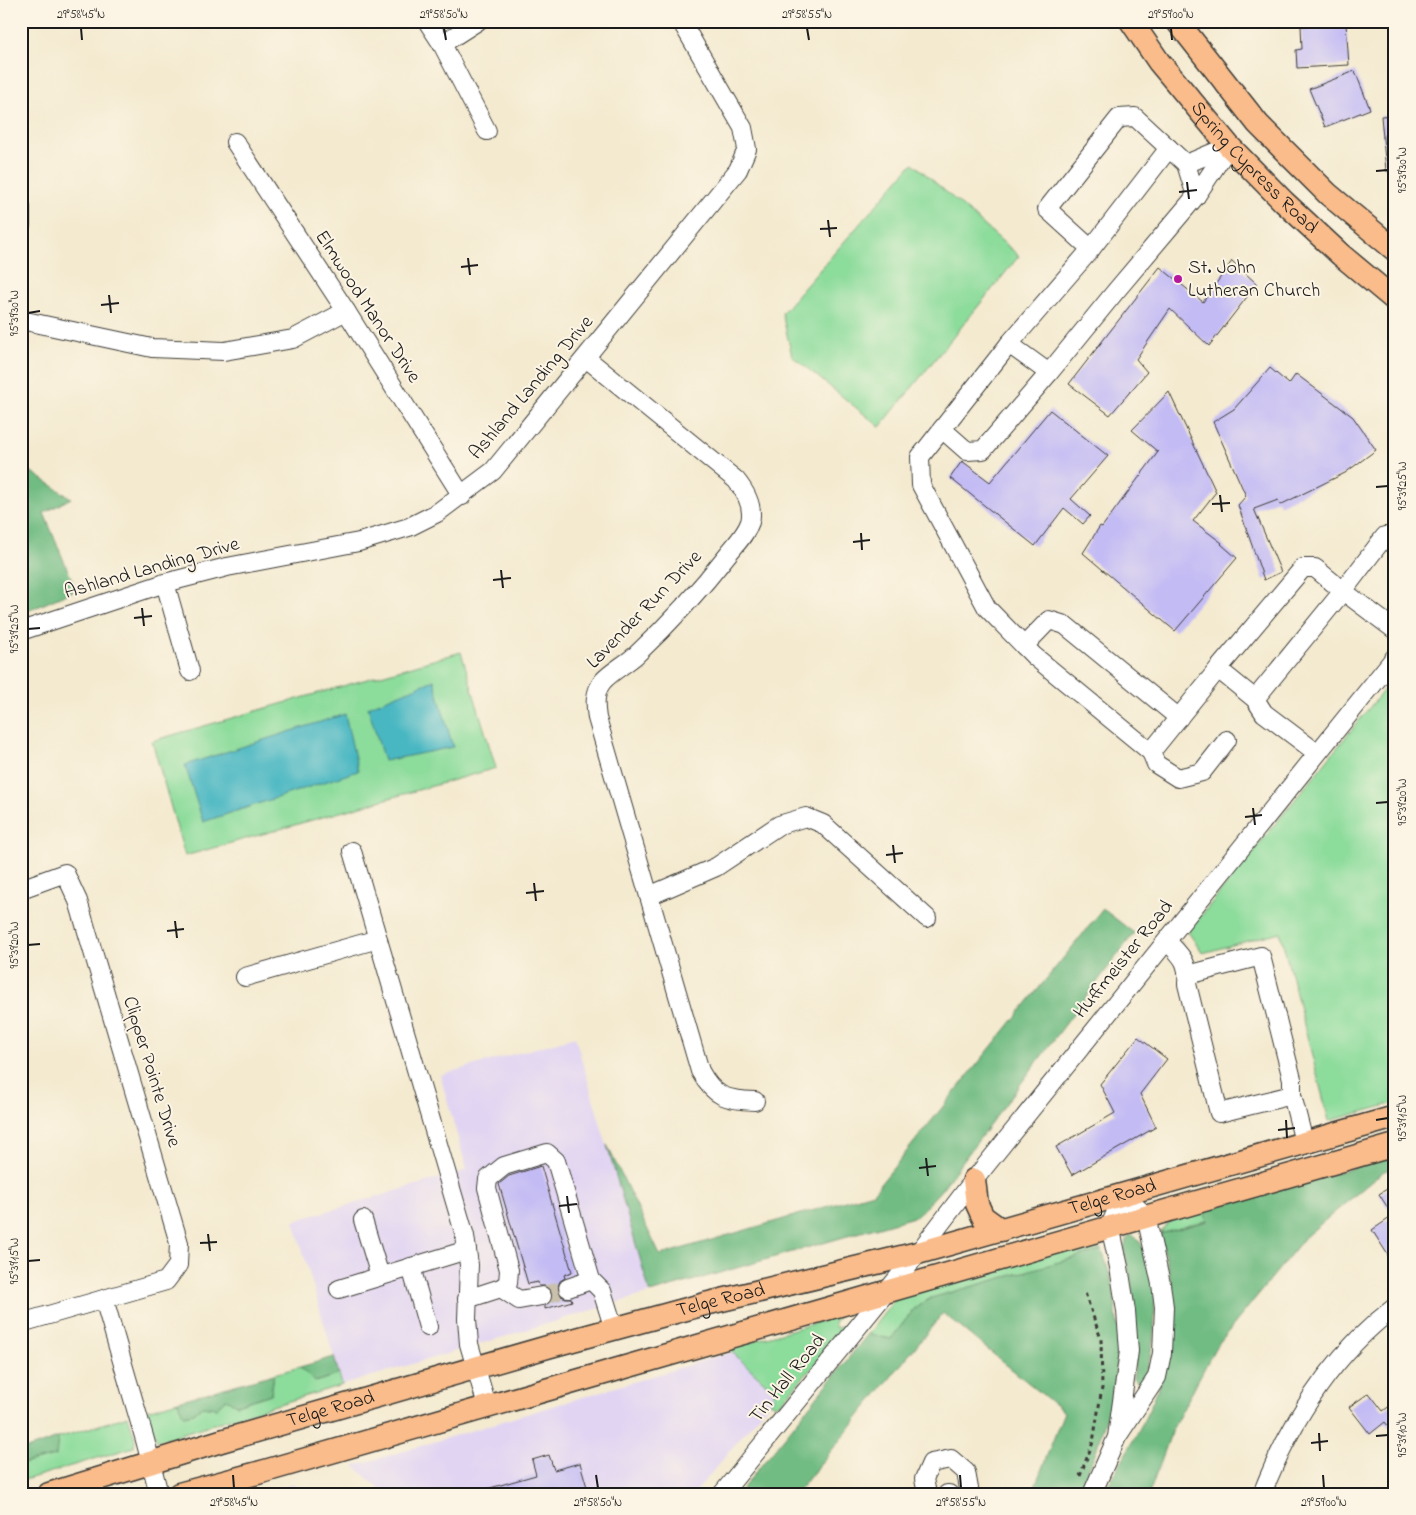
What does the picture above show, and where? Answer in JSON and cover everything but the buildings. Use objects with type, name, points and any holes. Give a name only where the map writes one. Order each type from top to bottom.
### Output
[{"type":"main road","name":"Spring Cypress Road","points":[[1131,21],[1159,62],[1229,146],[1334,248],[1395,300]]},
{"type":"main road","name":"Spring Cypress Road","points":[[1177,21],[1258,124],[1328,194],[1395,250]]},
{"type":"main road","points":[[1229,146],[1258,124]]},
{"type":"main road","name":"Telge Road","points":[[49,1494],[614,1329],[705,1304],[918,1253],[1395,1116]]},
{"type":"main road","name":"Telge Road","points":[[179,1494],[1395,1145]]},
{"type":"main road","points":[[974,1180],[977,1204],[983,1217],[1001,1230]]},
{"type":"street","points":[[428,21],[487,131]]},
{"type":"street","points":[[442,44],[478,21]]},
{"type":"street","name":"Ashland Landing Drive","points":[[21,631],[165,583],[227,567],[359,542],[410,527],[437,513],[493,471],[738,170],[747,148],[743,128],[681,21]]},
{"type":"street","points":[[1091,249],[1047,209],[1119,118],[1135,117],[1186,164],[1196,196]]},
{"type":"street","name":"Elmwood Manor Drive","points":[[235,142],[346,311],[462,496]]},
{"type":"street","points":[[1186,164],[1229,146]]},
{"type":"street","points":[[942,429],[967,451],[983,450],[1196,196],[1229,146]]},
{"type":"street","points":[[1169,148],[1091,249],[1009,344],[920,457],[920,485],[987,608],[1034,656],[1151,752],[1156,764],[1178,778],[1202,772],[1226,740]]},
{"type":"street","points":[[21,207],[21,225]]},
{"type":"street","points":[[21,320],[152,348],[224,351],[294,339],[346,311]]},
{"type":"street","points":[[1009,344],[1049,373]]},
{"type":"street","name":"Lavender Run Drive","points":[[586,358],[736,480],[748,500],[750,521],[742,535],[708,580],[671,620],[634,657],[603,681],[597,692],[595,703],[597,718],[700,1070],[706,1082],[718,1095],[735,1100],[756,1101]]},
{"type":"street","points":[[1255,699],[1385,536]]},
{"type":"street","points":[[1151,752],[1302,568],[1315,568],[1395,630]]},
{"type":"street","points":[[165,583],[190,671]]},
{"type":"street","points":[[1024,646],[1049,620],[1065,625],[1179,718]]},
{"type":"street","name":"Huffmeister Road","points":[[887,1290],[1395,657]]},
{"type":"street","points":[[1218,670],[1255,699],[1264,713],[1317,753]]},
{"type":"street","points":[[648,896],[716,867],[779,825],[806,817],[823,824],[927,918]]},
{"type":"street","points":[[352,851],[463,1227],[469,1265],[467,1299],[469,1344],[487,1406]]},
{"type":"street","name":"Clipper Pointe Drive","points":[[21,888],[65,873],[78,901],[179,1243],[178,1265],[166,1281],[104,1299]]},
{"type":"street","points":[[245,977],[378,939]]},
{"type":"street","points":[[1167,941],[1186,961],[1187,984],[1219,1113],[1292,1095]]},
{"type":"street","points":[[1188,975],[1262,956],[1292,1079],[1292,1095],[1304,1142]]},
{"type":"street","points":[[467,1299],[501,1288],[508,1283],[508,1270],[487,1188],[488,1179],[504,1166],[547,1153],[556,1161],[591,1280],[602,1291],[614,1329]]},
{"type":"street","points":[[1084,1489],[1157,1377],[1162,1353],[1164,1307],[1161,1284],[1146,1216],[1123,1195],[1110,1226],[1120,1267],[1129,1351],[1117,1437]]},
{"type":"street","points":[[363,1220],[380,1276]]},
{"type":"street","points":[[339,1288],[467,1250]]},
{"type":"street","points":[[411,1267],[428,1328]]},
{"type":"street","points":[[568,1288],[591,1280]]},
{"type":"street","points":[[501,1288],[520,1300],[542,1296]]},
{"type":"street","name":"Tin Hall Road","points":[[722,1494],[887,1290]]},
{"type":"street","points":[[21,1323],[104,1299],[159,1494]]},
{"type":"street","points":[[1262,1494],[1275,1460],[1297,1418],[1345,1354],[1380,1318],[1395,1307]]},
{"type":"street","points":[[927,1494],[924,1478],[931,1463],[950,1459],[966,1472],[970,1494]]},
{"type":"path","points":[[1084,1290],[1101,1339],[1102,1388],[1084,1489]]},
{"type":"shaded area","points":[[575,1037],[650,1293],[342,1385],[294,1221],[467,1170],[440,1075]]},
{"type":"shaded area","points":[[739,1350],[780,1390],[694,1494],[385,1494],[354,1466]]},
{"type":"shaded area","points":[[294,1484],[298,1494],[260,1494]]},
{"type":"green space","points":[[913,163],[1019,256],[880,427],[792,356],[782,313]]},
{"type":"green space","points":[[21,465],[71,498],[44,513],[76,590],[21,614]]},
{"type":"green space","points":[[461,652],[496,768],[185,856],[152,741]]},
{"type":"green space","points":[[1395,676],[1395,1103],[1329,1121],[1280,932],[1203,953],[1188,932]]},
{"type":"green space","points":[[1103,909],[1134,933],[941,1190],[917,1216],[650,1293],[607,1145],[660,1255],[873,1193]]},
{"type":"green space","points":[[1395,1156],[1395,1168],[1384,1171],[1305,1237],[1215,1348],[1173,1428],[1149,1494],[1103,1494],[1154,1399],[1163,1375],[1169,1350],[1173,1323],[1173,1294],[1160,1234],[1207,1221],[1204,1210]]},
{"type":"green space","points":[[1204,1210],[1208,1220],[1160,1234],[1174,1218]]},
{"type":"green space","points":[[1131,1234],[1147,1254],[1154,1283],[1155,1299],[1152,1346],[1145,1380],[1139,1383],[1133,1378],[1136,1353],[1135,1318],[1124,1248],[1126,1240]]},
{"type":"green space","points":[[1088,1243],[1102,1250],[931,1298],[914,1309],[891,1339],[868,1334],[895,1299]]},
{"type":"green space","points":[[1102,1250],[1113,1284],[1119,1341],[1113,1394],[1096,1451],[1078,1494],[1032,1494],[1064,1412],[943,1313],[796,1494],[738,1494],[868,1334],[891,1339],[914,1309],[931,1298]]},
{"type":"green space","points":[[839,1316],[834,1323],[836,1328],[847,1325],[845,1332],[781,1402],[776,1405],[770,1402],[774,1397],[773,1390],[732,1352],[733,1347]]},
{"type":"green space","points":[[334,1357],[339,1374],[315,1382],[300,1367]]},
{"type":"green space","points":[[300,1367],[315,1382],[339,1374],[342,1385],[157,1441],[147,1410],[178,1401],[184,1415],[194,1413],[202,1406],[216,1408],[226,1399],[237,1405],[271,1394],[274,1374]]},
{"type":"green space","points":[[274,1374],[271,1394],[236,1405],[226,1399],[216,1408],[202,1406],[194,1413],[183,1415],[178,1401]]},
{"type":"green space","points":[[128,1416],[135,1439],[134,1447],[21,1481],[21,1464],[55,1456],[58,1438]]},
{"type":"green space","points":[[58,1438],[56,1456],[21,1464],[21,1451]]},
{"type":"water","points":[[434,680],[453,747],[384,761],[368,707]]},
{"type":"water","points":[[345,714],[358,771],[203,822],[185,765]]},
{"type":"tunnel","points":[[542,1296],[568,1288]]},
{"type":"place","name":"St. John Lutheran Church","points":[[1178,279]]}]
